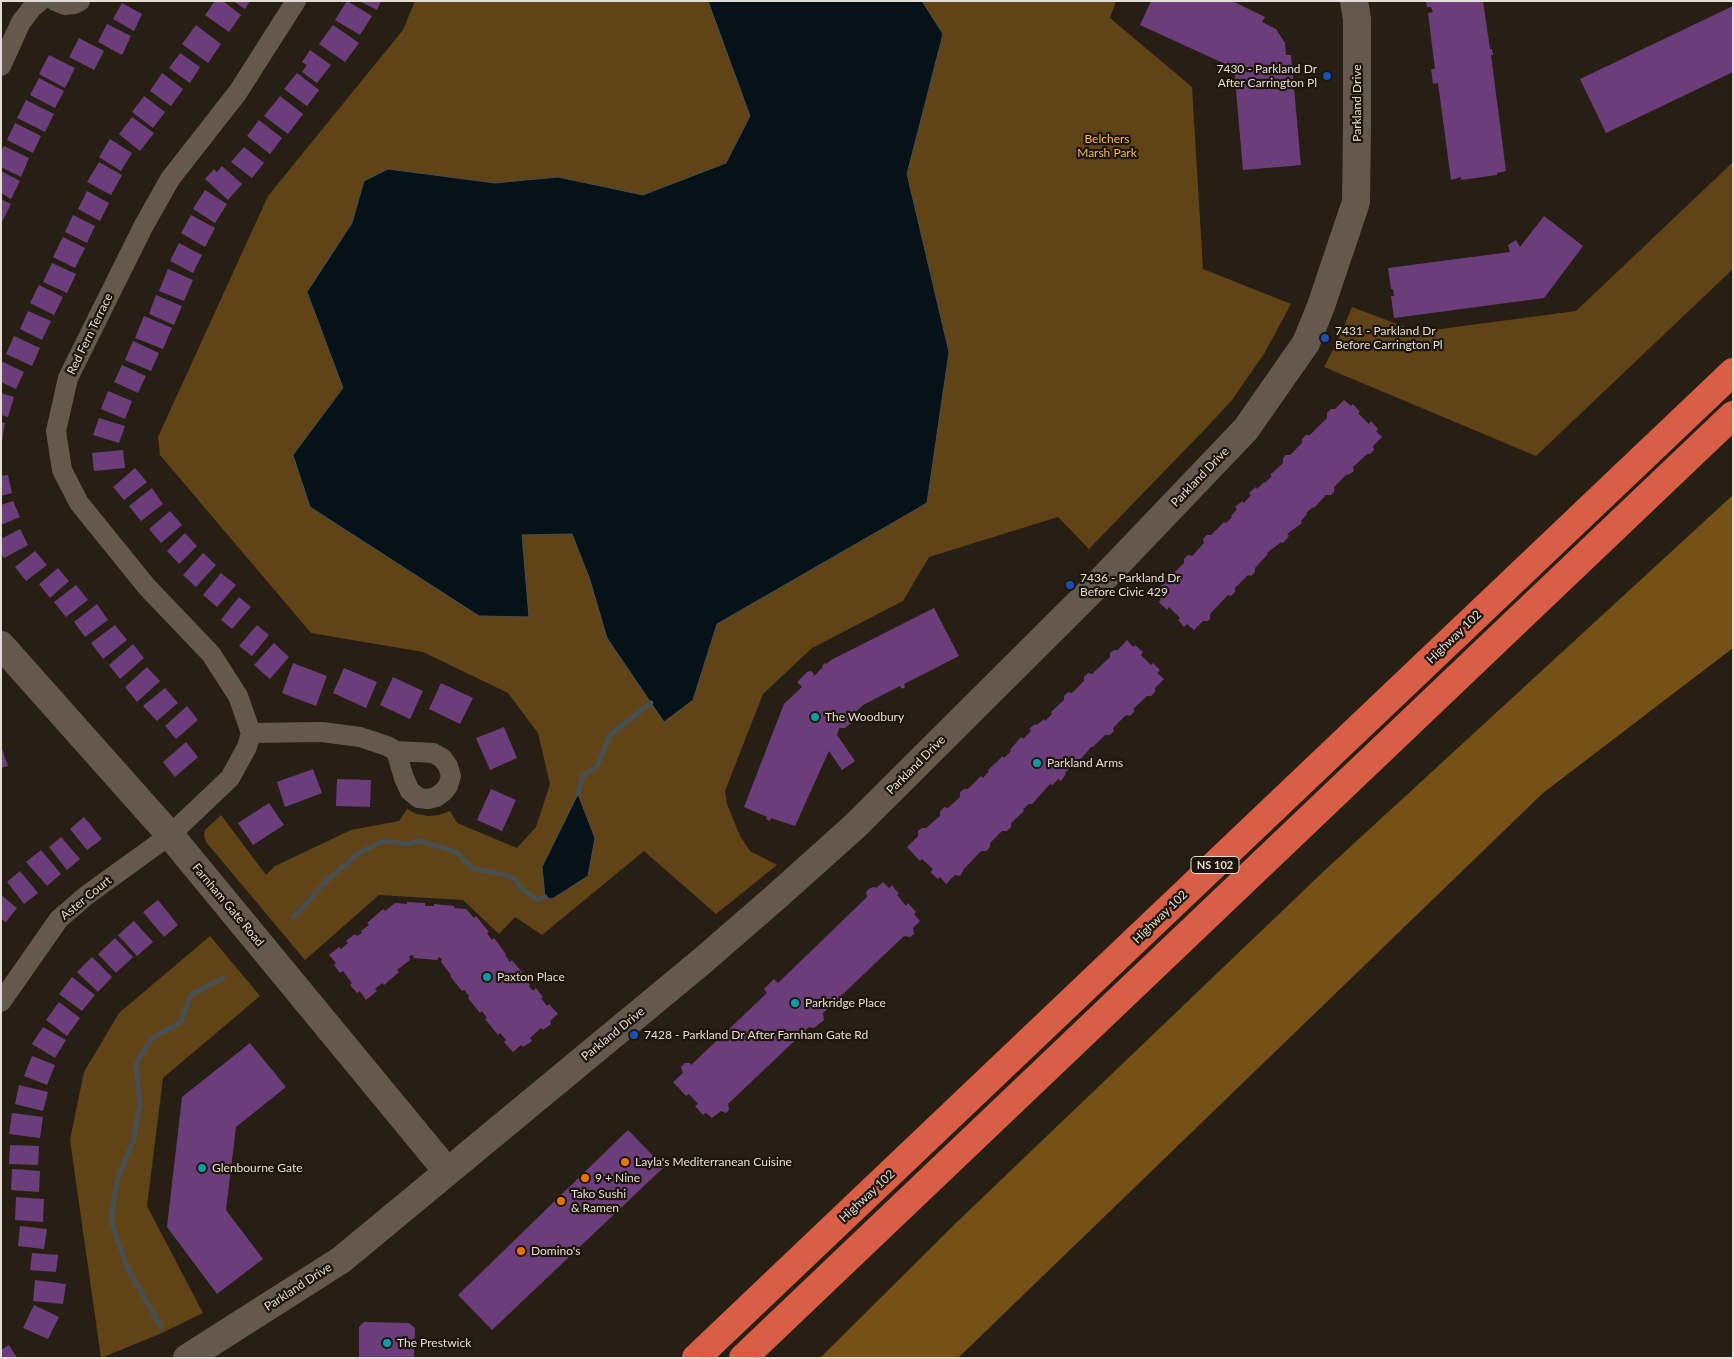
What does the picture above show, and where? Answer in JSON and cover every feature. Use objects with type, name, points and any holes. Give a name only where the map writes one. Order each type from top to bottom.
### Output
[{"type":"highway","name":"Highway 102","points":[[696,1358],[1733,372]]},
{"type":"highway","name":"NS 102","points":[[743,1358],[1733,415]]},
{"type":"street","points":[[1,66],[21,22],[40,1]]},
{"type":"street","points":[[55,1],[65,5],[80,1]]},
{"type":"street","name":"Red Fern Terrace","points":[[251,733],[238,696],[211,654],[147,586],[79,503],[62,470],[56,431],[68,378],[143,227],[170,179],[238,92],[296,1]]},
{"type":"street","name":"Parkland Drive","points":[[172,1358],[193,1354],[341,1260],[701,962],[837,844],[1099,583],[1246,429],[1306,344],[1321,306],[1356,202],[1357,27],[1354,1]]},
{"type":"street","name":"Farnham Gate Road","points":[[1,645],[170,835],[448,1171]]},
{"type":"street","points":[[170,835],[230,778],[247,747],[251,733],[322,732],[360,737],[396,751]]},
{"type":"street","name":"Aster Court","points":[[1,1002],[59,919],[87,895],[170,835]]},
{"type":"green space","name":"Belchers Marsh Park","points":[[415,1],[708,1],[750,116],[726,163],[643,195],[558,177],[495,183],[388,169],[364,181],[352,223],[307,292],[343,387],[293,455],[522,534],[572,534],[589,577],[693,700],[717,624],[927,503],[949,352],[907,174],[943,34],[921,1],[1116,1],[1110,18],[1192,87],[1203,269],[1291,304],[1264,354],[1232,400],[1089,549],[1058,517],[929,557],[903,601],[812,648],[763,694],[725,791],[727,804],[740,836],[750,851],[777,865],[716,914],[644,851],[542,935],[515,917],[499,934],[463,900],[379,895],[305,960],[206,842],[205,830],[221,815],[266,875],[275,866],[351,830],[399,821],[407,809],[416,814],[429,816],[450,811],[457,823],[517,848],[536,827],[550,784],[538,733],[508,693],[423,652],[311,633],[160,455],[158,437],[268,196],[403,30]]},
{"type":"green space","points":[[1733,162],[1733,269],[1536,456],[1324,367],[1352,307],[1418,332],[1576,311]]},
{"type":"green space","points":[[210,936],[260,996],[163,1078],[147,1206],[203,1313],[162,1333],[101,1358],[70,1140],[84,1072],[119,1013]]},
{"type":"shaded area","points":[[708,1],[922,1],[943,34],[907,174],[949,352],[927,503],[717,624],[693,700],[664,722],[607,638],[589,577],[572,534],[522,535],[529,617],[479,616],[310,507],[293,455],[343,388],[307,292],[352,223],[364,181],[388,169],[495,183],[558,177],[643,195],[726,163],[750,116]]},
{"type":"shaded area","points":[[1733,495],[1733,648],[1543,793],[958,1358],[820,1358],[957,1222],[1324,871]]},
{"type":"shaded area","points":[[578,794],[595,838],[588,876],[552,899],[545,897],[542,867]]},
{"type":"building","points":[[215,1],[223,1],[241,15],[229,32],[205,15]]},
{"type":"building","points":[[233,1],[250,1],[245,9]]},
{"type":"building","points":[[347,1],[372,16],[360,35],[335,20]]},
{"type":"building","points":[[359,1],[381,1],[377,10]]},
{"type":"building","points":[[1151,1],[1232,1],[1265,17],[1262,22],[1276,29],[1285,43],[1286,55],[1291,55],[1301,165],[1243,170],[1234,68],[1140,25]]},
{"type":"building","points":[[1426,1],[1483,1],[1490,49],[1492,49],[1493,55],[1491,55],[1506,171],[1497,173],[1497,175],[1461,180],[1461,177],[1451,180],[1438,83],[1433,84],[1431,69],[1435,69],[1428,13],[1433,12],[1431,7],[1427,7]]},
{"type":"building","points":[[122,3],[142,14],[134,31],[113,19]]},
{"type":"building","points":[[1733,6],[1733,72],[1606,133],[1580,79]]},
{"type":"building","points":[[107,24],[131,36],[122,55],[98,42]]},
{"type":"building","points":[[196,25],[221,44],[208,63],[182,44]]},
{"type":"building","points":[[333,25],[359,43],[345,62],[319,44]]},
{"type":"building","points":[[79,38],[104,51],[94,70],[69,57]]},
{"type":"building","points":[[310,50],[331,65],[317,83],[302,72],[307,65],[302,62]]},
{"type":"building","points":[[180,53],[200,67],[190,83],[169,68]]},
{"type":"building","points":[[49,55],[75,68],[65,88],[39,74]]},
{"type":"building","points":[[162,73],[183,89],[171,106],[150,91]]},
{"type":"building","points":[[297,73],[319,90],[307,106],[284,89]]},
{"type":"building","points":[[39,78],[64,91],[55,108],[30,95]]},
{"type":"building","points":[[144,96],[165,112],[153,128],[132,112]]},
{"type":"building","points":[[280,96],[303,114],[288,134],[264,116]]},
{"type":"building","points":[[26,100],[54,114],[45,132],[17,118]]},
{"type":"building","points":[[132,117],[154,133],[140,151],[119,134]]},
{"type":"building","points":[[259,120],[282,138],[270,154],[247,136]]},
{"type":"building","points":[[15,123],[41,136],[33,153],[7,140]]},
{"type":"building","points":[[110,139],[132,153],[121,171],[99,157]]},
{"type":"building","points":[[4,146],[29,158],[21,177],[1,167],[1,151]]},
{"type":"building","points":[[244,147],[264,163],[252,178],[231,162]]},
{"type":"building","points":[[99,162],[122,175],[111,195],[87,182]]},
{"type":"building","points":[[222,166],[242,184],[228,200],[205,179],[214,169],[217,172]]},
{"type":"building","points":[[1,171],[20,181],[11,199],[1,193]]},
{"type":"building","points":[[205,190],[227,204],[215,223],[193,209]]},
{"type":"building","points":[[87,191],[109,203],[100,221],[78,209]]},
{"type":"building","points":[[1,199],[11,204],[1,224]]},
{"type":"building","points":[[73,215],[95,226],[87,243],[65,232]]},
{"type":"building","points":[[191,215],[215,228],[205,247],[181,233]]},
{"type":"building","points":[[1544,216],[1583,246],[1544,298],[1394,318],[1391,296],[1394,296],[1388,268],[1510,252],[1508,245],[1516,240],[1520,247]]},
{"type":"building","points":[[63,237],[85,248],[75,268],[53,257]]},
{"type":"building","points":[[179,243],[202,255],[193,273],[170,261]]},
{"type":"building","points":[[52,263],[76,274],[67,293],[43,282]]},
{"type":"building","points":[[168,269],[193,280],[184,301],[159,291]]},
{"type":"building","points":[[39,285],[63,297],[54,315],[30,303]]},
{"type":"building","points":[[156,295],[182,306],[174,325],[149,314]]},
{"type":"building","points":[[28,311],[51,321],[42,340],[20,329]]},
{"type":"building","points":[[144,316],[172,328],[163,349],[135,338]]},
{"type":"building","points":[[14,336],[40,348],[32,366],[6,354]]},
{"type":"building","points":[[133,341],[159,353],[151,371],[125,360]]},
{"type":"building","points":[[1,361],[24,372],[16,389],[1,382]]},
{"type":"building","points":[[122,365],[146,376],[138,393],[114,382]]},
{"type":"building","points":[[108,391],[132,401],[125,419],[101,409]]},
{"type":"building","points":[[1,393],[14,397],[8,417],[1,415]]},
{"type":"building","points":[[1344,400],[1351,406],[1353,404],[1360,412],[1358,413],[1369,424],[1371,421],[1378,429],[1376,431],[1382,437],[1373,446],[1374,450],[1353,467],[1354,471],[1346,475],[1334,487],[1334,492],[1331,495],[1326,495],[1314,508],[1306,513],[1301,521],[1302,523],[1287,534],[1289,536],[1283,543],[1281,542],[1267,553],[1255,568],[1255,572],[1251,576],[1248,575],[1235,588],[1235,592],[1231,596],[1228,595],[1210,614],[1208,621],[1203,621],[1194,630],[1187,624],[1184,627],[1178,620],[1180,618],[1169,607],[1167,610],[1154,593],[1163,584],[1163,580],[1171,576],[1184,563],[1184,559],[1188,555],[1192,556],[1204,543],[1203,539],[1207,535],[1211,535],[1224,522],[1226,523],[1237,509],[1235,507],[1242,501],[1244,503],[1251,495],[1249,493],[1256,487],[1257,489],[1265,483],[1272,476],[1270,475],[1283,463],[1283,458],[1286,455],[1290,455],[1302,443],[1302,439],[1306,435],[1310,435],[1327,418],[1327,413],[1331,409],[1335,409]]},
{"type":"building","points":[[99,418],[125,426],[119,443],[93,435]]},
{"type":"building","points":[[1,422],[5,423],[2,441],[1,441]]},
{"type":"building","points":[[123,450],[125,468],[94,471],[92,453]]},
{"type":"building","points":[[135,468],[147,482],[124,500],[113,487]]},
{"type":"building","points":[[8,475],[12,493],[1,496],[1,476]]},
{"type":"building","points":[[152,488],[163,504],[141,521],[129,506]]},
{"type":"building","points":[[13,501],[20,517],[1,525],[1,505]]},
{"type":"building","points":[[170,511],[182,525],[161,543],[149,529]]},
{"type":"building","points":[[20,529],[28,545],[4,558],[1,553],[1,539]]},
{"type":"building","points":[[185,533],[197,546],[179,564],[167,551]]},
{"type":"building","points":[[35,551],[47,565],[26,581],[15,567]]},
{"type":"building","points":[[203,553],[216,565],[196,587],[183,575]]},
{"type":"building","points":[[58,568],[69,581],[50,598],[39,584]]},
{"type":"building","points":[[221,573],[236,585],[217,607],[203,595]]},
{"type":"building","points":[[76,585],[88,600],[66,617],[54,602]]},
{"type":"building","points":[[239,597],[251,607],[232,629],[221,620]]},
{"type":"building","points":[[97,604],[108,620],[85,637],[74,622]]},
{"type":"building","name":"The Woodbury","points":[[934,608],[959,656],[904,684],[905,687],[902,689],[900,686],[863,705],[851,716],[851,723],[845,728],[839,728],[837,735],[855,761],[842,770],[829,751],[795,826],[771,818],[770,821],[766,819],[767,817],[744,807],[784,704],[802,687],[797,682],[807,672],[811,671],[814,674],[813,677],[825,663]]},
{"type":"building","points":[[115,625],[127,640],[103,659],[91,643]]},
{"type":"building","points":[[257,625],[269,635],[252,656],[239,646]]},
{"type":"building","name":"Parkland Arms","points":[[1127,640],[1133,647],[1135,645],[1143,652],[1141,655],[1151,665],[1153,663],[1160,670],[1157,673],[1164,679],[1155,688],[1155,692],[1151,696],[1147,696],[1134,708],[1134,712],[1130,716],[1126,715],[1113,728],[1114,731],[1110,735],[1105,735],[1091,747],[1075,767],[1073,765],[1065,773],[1061,781],[1058,779],[1053,785],[1050,784],[1032,804],[1023,809],[1024,811],[1011,823],[1011,827],[1007,831],[1002,831],[990,843],[990,847],[986,851],[981,851],[960,876],[955,875],[946,884],[940,877],[938,879],[930,872],[933,869],[922,859],[920,861],[907,847],[918,836],[918,831],[926,828],[940,816],[940,812],[944,807],[948,808],[960,797],[960,792],[968,789],[981,776],[983,778],[988,770],[1011,751],[1021,737],[1023,739],[1031,731],[1029,729],[1044,719],[1045,721],[1052,714],[1051,712],[1064,700],[1064,696],[1068,692],[1072,693],[1084,681],[1084,677],[1088,673],[1092,674],[1110,657],[1110,653],[1118,650]]},
{"type":"building","points":[[274,643],[289,657],[270,679],[254,665]]},
{"type":"building","points":[[133,644],[144,658],[120,679],[109,665]]},
{"type":"building","points":[[293,663],[327,676],[316,706],[282,693]]},
{"type":"building","points":[[147,667],[160,681],[137,702],[125,687]]},
{"type":"building","points":[[344,668],[377,682],[366,708],[333,693]]},
{"type":"building","points":[[393,677],[423,691],[410,719],[380,705]]},
{"type":"building","points":[[441,683],[473,698],[460,724],[429,709]]},
{"type":"building","points":[[165,688],[178,703],[157,721],[143,706]]},
{"type":"building","points":[[187,706],[198,720],[176,739],[165,726]]},
{"type":"building","points":[[504,727],[517,758],[490,770],[476,738]]},
{"type":"building","points":[[186,742],[198,757],[175,777],[163,762]]},
{"type":"building","points":[[1,746],[8,766],[1,768]]},
{"type":"building","points":[[313,769],[322,793],[285,807],[277,782]]},
{"type":"building","points":[[337,779],[371,780],[370,807],[336,806]]},
{"type":"building","points":[[491,789],[516,800],[502,831],[477,820]]},
{"type":"building","points":[[269,803],[284,825],[253,845],[238,823]]},
{"type":"building","points":[[84,817],[102,839],[87,850],[70,829]]},
{"type":"building","points":[[61,837],[80,859],[67,870],[49,847]]},
{"type":"building","points":[[41,850],[61,874],[47,886],[26,862]]},
{"type":"building","points":[[20,871],[38,893],[24,904],[7,882]]},
{"type":"building","name":"Parkridge Place","points":[[883,882],[889,888],[892,885],[906,906],[908,903],[916,912],[914,914],[920,921],[913,928],[914,934],[910,937],[904,936],[823,1013],[824,1020],[814,1028],[809,1027],[728,1104],[729,1110],[726,1113],[721,1111],[712,1118],[706,1113],[703,1115],[695,1106],[698,1104],[689,1094],[686,1096],[673,1082],[683,1073],[681,1067],[685,1063],[690,1063],[691,1065],[767,993],[764,989],[774,979],[778,983],[867,897],[866,892],[870,888],[876,888]]},
{"type":"building","points":[[1,895],[17,908],[6,922],[1,919]]},
{"type":"building","points":[[158,900],[178,925],[164,937],[143,912]]},
{"type":"building","name":"Paxton Place","points":[[407,902],[425,903],[425,906],[434,906],[434,904],[454,906],[454,908],[466,909],[474,918],[476,916],[489,932],[487,933],[492,940],[494,938],[510,962],[512,960],[525,976],[533,991],[536,988],[547,1006],[549,1004],[558,1014],[550,1021],[551,1024],[543,1030],[541,1028],[530,1038],[532,1041],[523,1047],[521,1045],[513,1052],[504,1042],[506,1040],[500,1033],[498,1035],[485,1019],[487,1018],[482,1011],[480,1013],[468,998],[469,996],[464,990],[462,991],[450,976],[441,962],[442,959],[439,957],[437,960],[414,958],[413,955],[409,956],[410,960],[397,970],[399,972],[384,985],[382,983],[375,989],[377,991],[366,1000],[360,991],[357,993],[350,985],[352,983],[343,971],[340,973],[334,965],[336,963],[329,955],[339,947],[341,949],[348,943],[346,941],[355,934],[357,936],[362,933],[361,931],[369,925],[367,923],[383,909],[385,911],[395,903],[407,904]]},
{"type":"building","points":[[134,921],[153,942],[137,956],[118,935]]},
{"type":"building","points":[[115,938],[133,957],[116,973],[98,954]]},
{"type":"building","points":[[92,957],[112,977],[98,992],[77,972]]},
{"type":"building","points":[[72,977],[95,995],[82,1011],[59,994]]},
{"type":"building","points":[[59,1002],[80,1018],[67,1036],[46,1020]]},
{"type":"building","points":[[43,1027],[66,1040],[55,1058],[32,1044]]},
{"type":"building","name":"Glenbourne Gate","points":[[250,1043],[286,1087],[236,1127],[226,1210],[263,1259],[217,1294],[167,1227],[182,1097]]},
{"type":"building","points":[[32,1056],[55,1065],[47,1085],[24,1076]]},
{"type":"building","points":[[19,1085],[48,1092],[43,1111],[15,1104]]},
{"type":"building","points":[[12,1113],[43,1117],[40,1138],[9,1134]]},
{"type":"building","points":[[628,1130],[664,1167],[492,1330],[458,1295]]},
{"type":"building","points":[[10,1145],[39,1146],[38,1165],[9,1164]]},
{"type":"building","points":[[12,1169],[40,1171],[39,1192],[11,1190]]},
{"type":"building","points":[[16,1197],[44,1199],[43,1222],[15,1220]]},
{"type":"building","points":[[20,1226],[47,1229],[44,1249],[18,1246]]},
{"type":"building","points":[[32,1253],[58,1255],[56,1272],[30,1270]]},
{"type":"building","points":[[35,1280],[66,1284],[63,1304],[33,1301]]},
{"type":"building","points":[[34,1305],[59,1317],[48,1339],[23,1328]]},
{"type":"building","name":"The Prestwick","points":[[364,1322],[409,1323],[415,1328],[414,1358],[359,1358],[359,1327]]},
{"type":"building","points":[[9,1345],[17,1358],[1,1358],[1,1350]]},
{"type":"waterway","points":[[578,794],[583,776],[597,766],[610,735],[651,703]]},
{"type":"waterway","points":[[293,917],[323,884],[360,852],[383,841],[407,844],[421,841],[456,852],[474,869],[502,874],[516,880],[519,887],[538,900],[545,897]]},
{"type":"waterway","points":[[161,1327],[127,1267],[111,1221],[117,1181],[133,1141],[140,1105],[136,1064],[152,1038],[181,1022],[191,995],[223,978]]},
{"type":"place","name":"7430 - Parkland Dr After Carrington Pl","points":[[1327,76]]},
{"type":"place","name":"7431 - Parkland Dr Before Carrington Pl","points":[[1325,338]]},
{"type":"place","name":"7436 - Parkland Dr Before Civic 429","points":[[1070,585]]},
{"type":"place","name":"The Woodbury","points":[[815,717]]},
{"type":"place","name":"Parkland Arms","points":[[1037,763]]},
{"type":"place","name":"Paxton Place","points":[[487,977]]},
{"type":"place","name":"Parkridge Place","points":[[795,1003]]},
{"type":"place","name":"7428 - Parkland Dr After Farnham Gate Rd","points":[[634,1035]]},
{"type":"place","name":"Layla's Mediterranean Cuisine","points":[[625,1162]]},
{"type":"place","name":"Glenbourne Gate","points":[[202,1168]]},
{"type":"place","name":"9 + Nine","points":[[585,1178]]},
{"type":"place","name":"Tako Sushi & Ramen","points":[[561,1201]]},
{"type":"place","name":"Domino's","points":[[521,1251]]},
{"type":"place","name":"The Prestwick","points":[[387,1343]]}]
